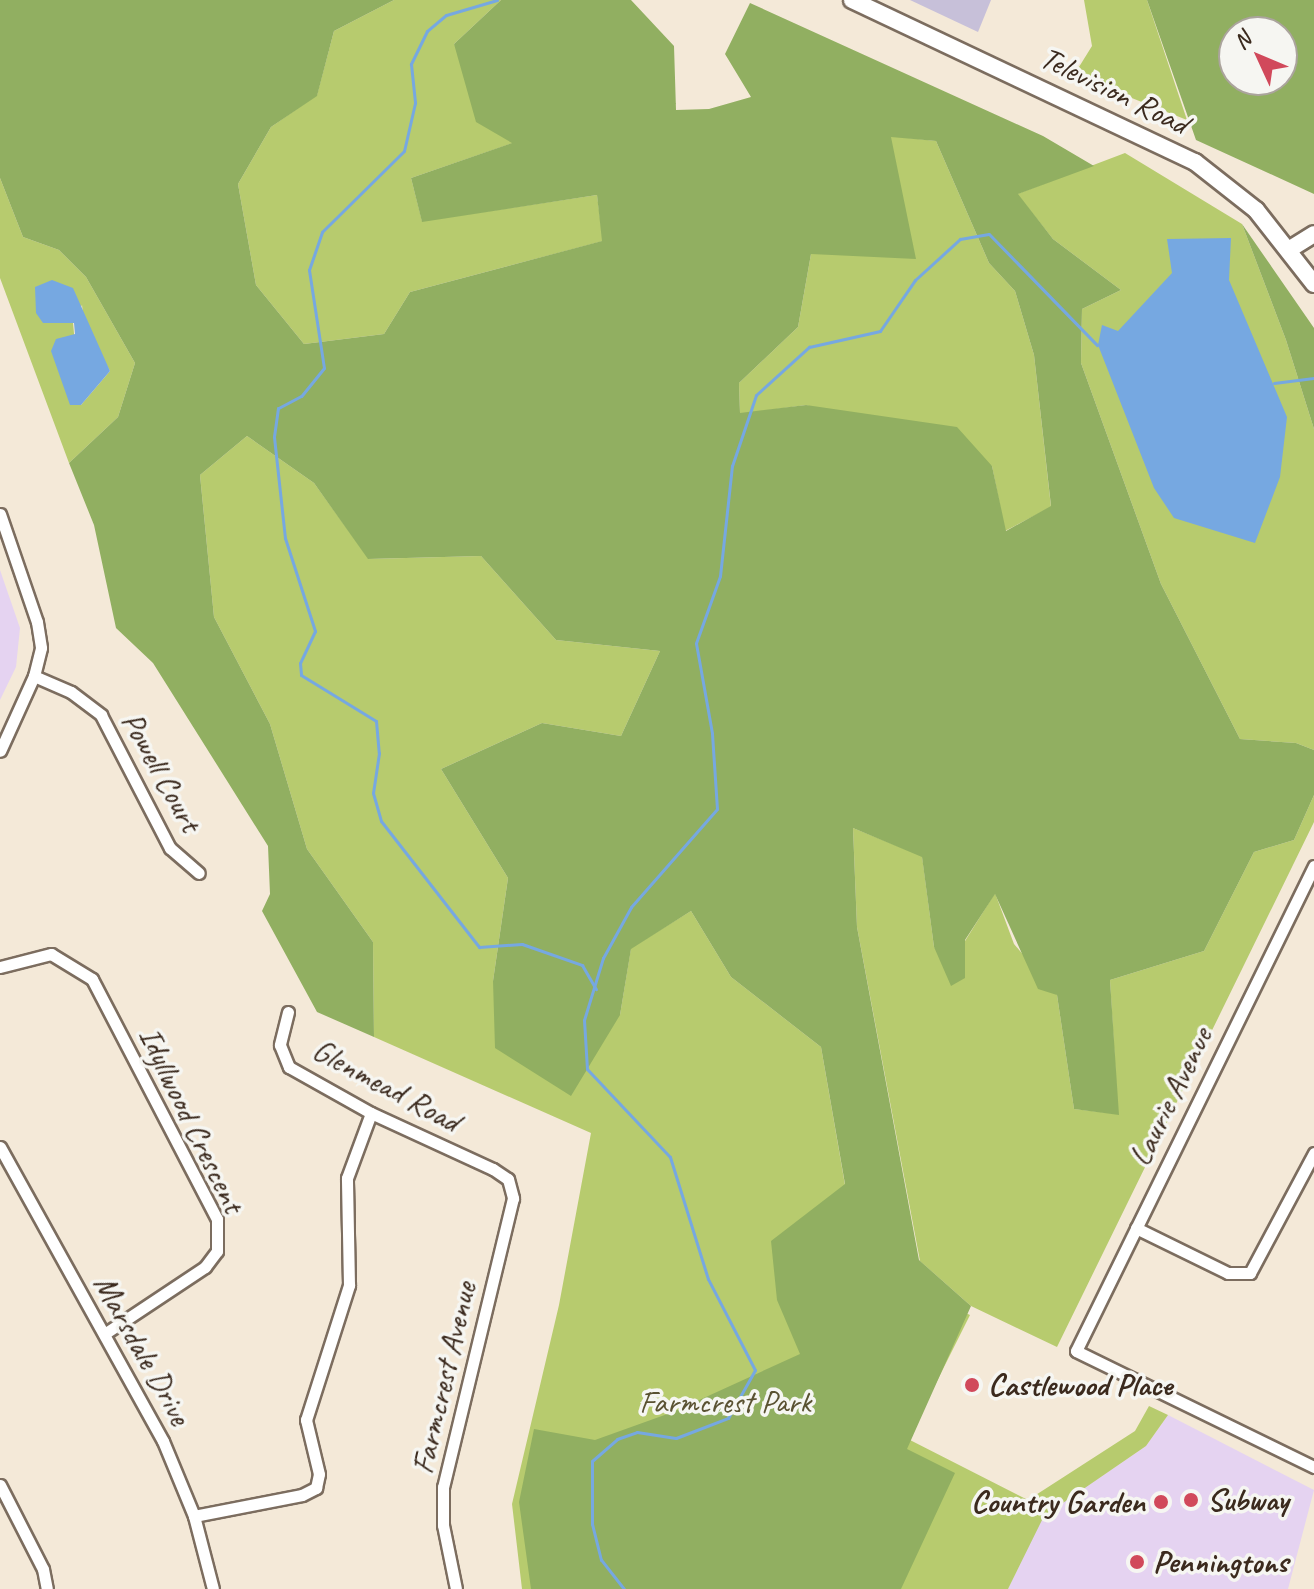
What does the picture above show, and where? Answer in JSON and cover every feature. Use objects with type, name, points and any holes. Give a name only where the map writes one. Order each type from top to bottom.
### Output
[{"type":"main road","name":"Television Road","points":[[852,0],[1163,143],[1256,210],[1290,249],[1314,284]]},
{"type":"main road","points":[[1290,249],[1314,234]]},
{"type":"street","points":[[0,514],[37,622],[41,648],[34,676],[0,751]]},
{"type":"street","name":"Powell Court","points":[[34,676],[71,692],[101,715],[170,848],[199,873]]},
{"type":"street","name":"Laurie Avenue","points":[[1314,866],[1076,1351],[1314,1467]]},
{"type":"street","name":"Idyllwood Crescent","points":[[0,967],[51,954],[92,979],[217,1219],[217,1251],[205,1267],[104,1334]]},
{"type":"street","name":"Glenmead Road","points":[[288,1012],[280,1045],[289,1067],[371,1113],[508,1179]]},
{"type":"street","points":[[194,1516],[302,1495],[316,1488],[319,1474],[306,1420],[349,1285],[347,1178],[371,1113]]},
{"type":"street","name":"Marsdale Drive","points":[[0,1147],[163,1441],[194,1516],[213,1589]]},
{"type":"street","points":[[1136,1228],[1228,1273],[1250,1273],[1314,1153]]},
{"type":"street","name":"Farmcrest Avenue","points":[[456,1589],[443,1525],[443,1487],[513,1198],[508,1179]]},
{"type":"street","points":[[0,1485],[43,1569],[47,1589]]},
{"type":"shaded area","points":[[910,0],[991,0],[978,32]]},
{"type":"shaded area","points":[[0,570],[20,628],[16,667],[0,700]]},
{"type":"shaded area","points":[[1168,1415],[1314,1490],[1288,1589],[1008,1589],[1043,1516],[1146,1446]]},
{"type":"green space","name":"Farmcrest Park","points":[[0,0],[394,0],[334,31],[317,96],[271,127],[238,184],[256,285],[304,344],[384,334],[410,292],[602,241],[597,195],[422,222],[411,178],[512,143],[476,122],[454,44],[501,0],[631,0],[674,46],[676,110],[709,109],[751,97],[725,54],[750,3],[1043,136],[1094,166],[1018,194],[1053,239],[1121,290],[1082,309],[1081,363],[1161,584],[1240,739],[1296,743],[1314,750],[1314,795],[1294,840],[1254,852],[1204,951],[1110,980],[1119,1115],[1074,1109],[1057,995],[1038,989],[995,894],[965,940],[965,978],[951,986],[934,947],[922,857],[853,828],[857,927],[919,1260],[971,1306],[907,1449],[955,1473],[901,1589],[531,1589],[519,1502],[534,1429],[595,1440],[673,1412],[800,1354],[777,1300],[771,1241],[845,1184],[821,1047],[731,977],[691,911],[631,949],[620,1015],[571,1096],[495,1048],[493,981],[508,878],[441,769],[542,723],[621,736],[660,651],[556,640],[481,556],[368,559],[314,483],[247,436],[200,475],[214,617],[270,724],[307,849],[373,942],[374,1037],[317,1012],[262,911],[270,894],[268,846],[153,663],[116,628],[94,525],[69,463],[118,417],[135,363],[86,277],[59,250],[23,237],[0,178]],"holes":[[[891,137],[936,141],[989,263],[1015,291],[1034,355],[1051,506],[1006,531],[992,466],[957,427],[806,405],[740,413],[739,383],[798,327],[811,254],[916,259]]]},
{"type":"green space","points":[[394,0],[501,0],[454,44],[513,143],[411,178],[422,221],[597,195],[603,241],[410,292],[384,334],[304,344],[256,285],[238,184],[271,127],[317,95],[334,31]]},
{"type":"green space","points":[[1084,0],[1147,0],[1187,120],[1074,75],[1092,46]]},
{"type":"green space","points":[[1147,0],[1314,0],[1314,194],[1196,140]]},
{"type":"green space","points":[[891,136],[936,141],[989,263],[1015,291],[1034,355],[1051,507],[1005,531],[992,466],[806,405],[740,414],[739,383],[798,327],[811,254]]},
{"type":"green space","points":[[1125,153],[1242,224],[1286,340],[1314,429],[1314,750],[1296,743],[1240,739],[1161,584],[1081,363],[1082,309],[1121,290],[1053,239],[1017,194]]},
{"type":"green space","points":[[0,178],[23,237],[59,250],[86,277],[135,363],[118,417],[69,463],[0,278]],"holes":[[[82,305],[84,323],[110,371],[81,405],[73,323]]]},
{"type":"green space","points":[[1242,224],[1314,328],[1314,429],[1286,340]]},
{"type":"green space","name":"Farmcrest Park","points":[[247,436],[314,483],[369,559],[481,556],[556,640],[660,651],[621,736],[542,723],[441,769],[508,878],[493,981],[620,1015],[631,948],[691,911],[731,977],[821,1047],[845,1185],[789,1228],[970,1315],[908,1439],[1028,1500],[1135,1431],[1149,1406],[1168,1415],[1146,1446],[1044,1516],[1008,1589],[522,1589],[512,1504],[559,1305],[591,1133],[374,1037],[373,942],[307,849],[270,724],[214,617],[200,475]]},
{"type":"green space","points":[[1314,795],[1314,822],[1057,1347],[971,1306],[920,1261],[857,927],[853,828],[922,856],[934,947],[965,978],[965,941],[995,893],[1014,944],[1057,995],[1074,1109],[1118,1114],[1110,980],[1204,951],[1254,852],[1294,840]]},
{"type":"water","points":[[1231,238],[1229,280],[1287,417],[1280,477],[1255,543],[1174,518],[1154,488],[1098,345],[1102,325],[1118,331],[1172,273],[1167,239]]},
{"type":"water","points":[[52,280],[73,288],[110,371],[81,405],[70,405],[51,351],[56,339],[75,334],[74,323],[43,323],[36,313],[35,287]]},
{"type":"waterway","points":[[497,0],[446,15],[427,31],[411,64],[415,103],[404,151],[322,232],[309,270],[324,368],[301,396],[278,408],[274,437],[285,538],[315,631],[300,663],[301,675],[376,721],[379,753],[373,793],[381,821],[479,947],[522,944],[582,965],[596,989]]},
{"type":"waterway","points":[[624,1589],[601,1560],[592,1524],[592,1461],[617,1439],[637,1432],[676,1438],[728,1418],[755,1370],[708,1279],[670,1157],[587,1069],[584,1020],[603,958],[631,907],[717,809],[712,733],[696,643],[720,576],[732,466],[756,395],[809,347],[880,331],[915,280],[960,239],[989,234],[1097,345]]},
{"type":"waterway","points":[[1274,383],[1314,378]]},
{"type":"place","name":"Castlewood Place","points":[[972,1385]]},
{"type":"place","name":"Subway","points":[[1191,1500]]},
{"type":"place","name":"Country Garden","points":[[1161,1502]]},
{"type":"place","name":"Penningtons","points":[[1137,1562]]}]
